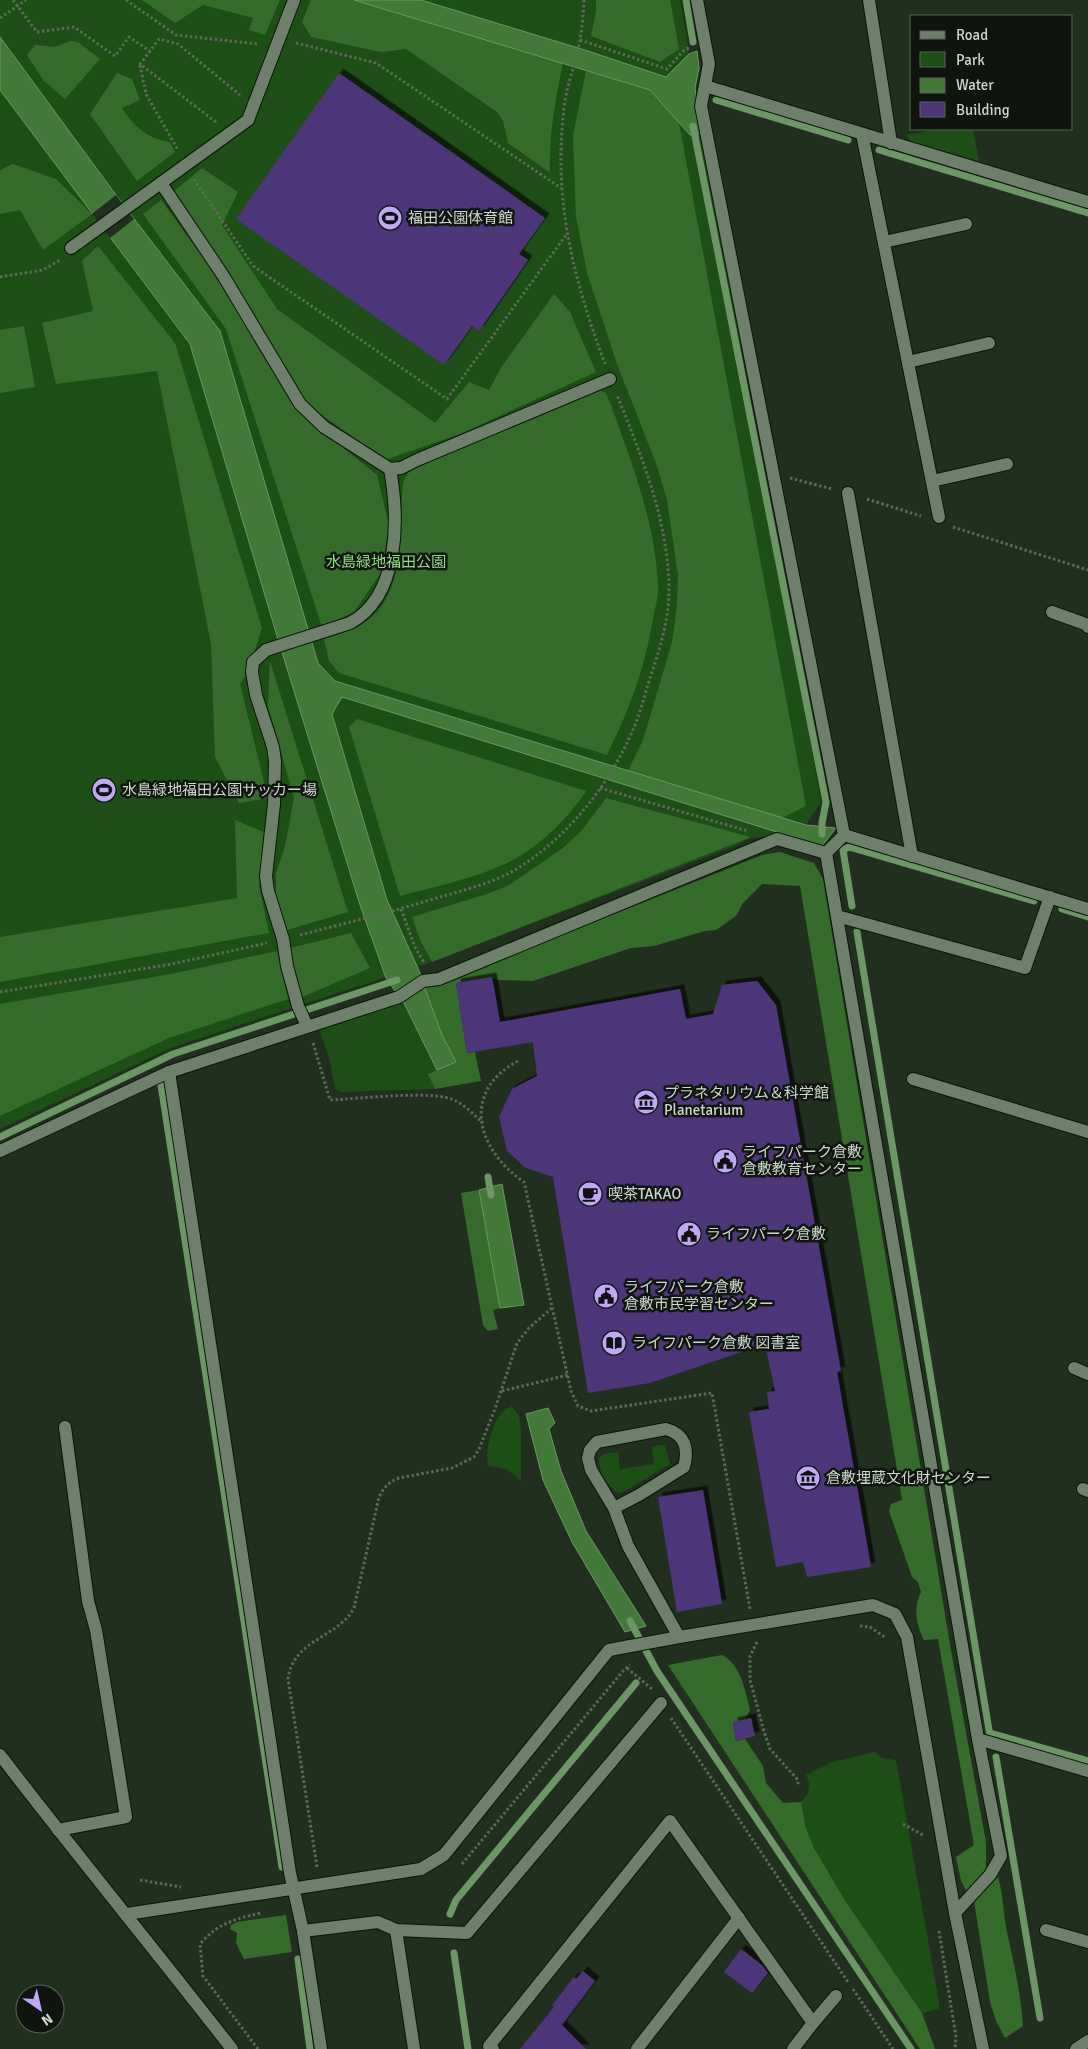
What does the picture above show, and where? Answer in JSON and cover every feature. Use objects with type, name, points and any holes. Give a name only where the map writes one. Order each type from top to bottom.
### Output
[{"type":"street","points":[[71,248],[248,120],[294,0]]},
{"type":"street","points":[[697,0],[708,64],[701,106],[844,835]]},
{"type":"street","points":[[869,0],[891,143]]},
{"type":"street","points":[[705,86],[1088,202]]},
{"type":"street","points":[[862,134],[939,517]]},
{"type":"street","points":[[161,183],[224,277],[300,404],[324,427],[390,469],[401,468],[425,456],[610,379]]},
{"type":"street","points":[[884,242],[966,224]]},
{"type":"street","points":[[908,362],[989,344]]},
{"type":"street","points":[[932,481],[1007,464]]},
{"type":"street","points":[[307,1026],[298,1006],[287,966],[283,939],[268,891],[266,876],[274,804],[275,761],[273,747],[256,694],[252,672],[253,662],[266,650],[350,623],[360,618],[372,606],[387,579],[394,541],[393,488],[390,469]]},
{"type":"street","points":[[848,493],[912,856]]},
{"type":"street","points":[[1052,612],[1088,625],[1088,627]]},
{"type":"street","points":[[826,853],[844,835]]},
{"type":"street","points":[[844,835],[1088,909]]},
{"type":"street","points":[[0,1151],[169,1072],[400,997],[429,980],[777,839],[826,853]]},
{"type":"street","points":[[826,853],[978,1739],[1001,1856],[990,1875],[955,1913]]},
{"type":"street","points":[[838,916],[1025,968],[1050,897]]},
{"type":"street","points":[[169,1072],[292,1889],[303,1931],[321,2049]]},
{"type":"street","points":[[912,1079],[1088,1132]]},
{"type":"street","points":[[1074,1368],[1088,1374]]},
{"type":"street","points":[[58,1830],[126,1817],[96,1630],[88,1601],[65,1427]]},
{"type":"street","points":[[614,1508],[684,1467],[686,1459],[681,1437],[674,1431],[666,1429],[597,1442],[590,1450],[588,1458],[591,1470],[614,1508],[628,1546],[679,1637]]},
{"type":"street","points":[[127,1914],[421,1869],[444,1855],[609,1650],[873,1606],[895,1614],[907,1637],[955,1913],[983,2049]]},
{"type":"street","points":[[303,1931],[378,1922],[396,1930],[467,1933],[661,1703]]},
{"type":"street","points":[[978,1739],[1088,1771]]},
{"type":"street","points":[[0,1756],[232,2049]]},
{"type":"street","points":[[493,2049],[489,2046],[670,1821],[813,2023]]},
{"type":"street","points":[[637,2049],[739,1918]]},
{"type":"street","points":[[396,1930],[414,2049]]},
{"type":"street","points":[[1046,1930],[1088,1942]]},
{"type":"street","points":[[793,2049],[836,1996]]},
{"type":"street","points":[[1076,2049],[1088,2041]]},
{"type":"path","points":[[13,0],[37,32],[74,27],[115,56],[129,37],[150,51]]},
{"type":"path","points":[[0,18],[26,0]]},
{"type":"path","points":[[126,0],[176,35],[260,44],[257,53]]},
{"type":"path","points":[[0,992],[172,964],[392,912],[486,884],[514,870],[541,852],[575,820],[600,788],[630,734],[655,665],[665,624],[669,586],[665,540],[648,471],[610,379],[585,310],[567,235],[561,189],[561,142],[564,106],[580,40],[584,0]]},
{"type":"path","points":[[176,35],[178,44]]},
{"type":"path","points":[[279,38],[376,63],[561,189]]},
{"type":"path","points":[[179,153],[146,94],[140,64],[159,39],[178,44],[243,98],[246,89]]},
{"type":"path","points":[[580,40],[667,69],[685,49],[705,46]]},
{"type":"path","points":[[140,64],[221,126]]},
{"type":"path","points":[[185,166],[253,266],[447,399],[567,235]]},
{"type":"path","points":[[0,277],[43,270],[59,261],[71,248]]},
{"type":"path","points":[[600,788],[777,839]]},
{"type":"path","points":[[401,909],[429,980]]},
{"type":"path","points":[[307,1026],[330,1100],[436,1094],[455,1100],[469,1110],[483,1124]]},
{"type":"path","points":[[518,1061],[503,1069],[491,1082],[482,1099],[480,1112],[487,1141],[498,1161],[510,1173],[524,1182],[571,1391],[578,1406],[591,1411],[712,1393],[757,1642],[750,1656],[750,1680],[762,1728],[770,1749],[798,1780],[798,1786]]},
{"type":"path","points":[[318,1868],[288,1678],[289,1668],[296,1656],[347,1618],[354,1608],[379,1497],[383,1488],[391,1481],[452,1468],[474,1457],[479,1449],[501,1391],[517,1343],[529,1328],[552,1308]]},
{"type":"path","points":[[501,1391],[568,1376]]},
{"type":"path","points":[[857,1626],[870,1627],[888,1641]]},
{"type":"path","points":[[747,1644],[766,1641]]},
{"type":"path","points":[[460,1865],[627,1668],[636,1663]]},
{"type":"path","points":[[627,1668],[650,1686],[893,2049]]},
{"type":"path","points":[[904,1824],[923,1835]]},
{"type":"path","points":[[921,1826],[924,1845]]},
{"type":"path","points":[[258,2049],[203,1976],[200,1944],[210,1933],[232,1919],[296,1906]]},
{"type":"path","points":[[937,1922],[956,2037],[955,2049]]},
{"type":"green space","name":"水島緑地福田公園","points":[[0,0],[680,0],[821,802],[806,825],[787,835],[751,838],[432,962],[173,1047],[0,1129]]},
{"type":"green space","points":[[934,130],[973,130],[979,161],[912,142],[906,135]]},
{"type":"green space","points":[[402,999],[437,1070],[429,1075],[435,1089],[341,1092],[335,1089],[329,1057],[319,1029]]},
{"type":"green space","points":[[512,1406],[519,1416],[521,1430],[521,1481],[507,1469],[488,1466],[487,1460],[488,1446],[495,1424],[503,1412]]},
{"type":"green space","points":[[665,1445],[670,1464],[625,1491],[618,1493],[604,1478],[599,1458],[604,1454],[618,1452],[620,1469],[654,1464],[652,1447]]},
{"type":"green space","points":[[875,1752],[882,1758],[896,1760],[939,2002],[939,2009],[922,2013],[846,1902],[814,1848],[806,1828],[801,1802],[809,1790],[806,1775],[832,1762]]},
{"type":"shaded area","points":[[142,0],[280,0],[265,35],[249,30],[253,18],[203,5],[175,23]]},
{"type":"shaded area","points":[[311,0],[354,0],[563,63],[553,118],[550,145],[550,173],[508,143],[503,121],[497,112],[406,49],[381,52],[311,37],[302,22]]},
{"type":"shaded area","points":[[596,0],[670,0],[679,49],[660,62],[591,36],[596,11]]},
{"type":"shaded area","points":[[70,41],[78,42],[100,59],[65,99],[44,81],[27,55],[35,45],[55,47]]},
{"type":"shaded area","points":[[586,71],[650,90],[679,123],[806,806],[782,818],[628,771],[643,740],[672,642],[677,604],[678,575],[667,500],[657,466],[617,364],[587,273],[576,217],[573,135]]},
{"type":"shaded area","points":[[117,73],[132,79],[140,100],[122,108],[126,115],[148,135],[170,142],[175,152],[137,181],[90,114]]},
{"type":"shaded area","points":[[13,164],[56,179],[92,214],[43,250],[20,210],[0,214],[0,170]]},
{"type":"shaded area","points":[[202,168],[238,192],[222,225],[277,309],[435,423],[469,382],[489,390],[502,366],[554,294],[570,312],[596,372],[460,434],[385,460],[308,405],[173,192]]},
{"type":"shaded area","points":[[161,200],[218,278],[263,356],[315,425],[377,475],[389,525],[381,573],[354,612],[322,627],[226,329],[143,214]]},
{"type":"shaded area","points":[[98,246],[175,343],[262,628],[248,672],[240,684],[268,798],[239,803],[215,757],[211,644],[157,371],[56,384],[42,323],[93,311],[82,261]]},
{"type":"shaded area","points":[[24,326],[35,387],[0,393],[0,330]]},
{"type":"shaded area","points":[[598,390],[606,393],[641,493],[652,538],[658,589],[657,602],[641,672],[623,721],[607,755],[339,673],[329,661],[324,639],[357,627],[374,615],[385,600],[393,583],[398,563],[403,482],[408,473],[422,464]]},
{"type":"shaded area","points":[[270,661],[348,912],[287,930],[276,900],[276,873],[285,846],[294,798],[268,706]]},
{"type":"shaded area","points":[[357,719],[586,791],[571,812],[551,832],[518,857],[481,874],[400,896],[349,727]]},
{"type":"shaded area","points":[[606,798],[751,837],[432,962],[421,942],[412,917],[490,893],[509,885],[563,848],[582,830]]},
{"type":"shaded area","points":[[235,820],[264,832],[259,886],[269,933],[0,982],[0,937],[237,898]]},
{"type":"shaded area","points":[[780,852],[814,863],[823,879],[950,1645],[986,1842],[986,1869],[967,1892],[961,1881],[956,1857],[974,1845],[938,1639],[924,1640],[921,1634],[916,1610],[921,1592],[918,1582],[912,1577],[889,1511],[891,1504],[902,1500],[800,886],[762,884],[743,903],[736,916],[716,930],[705,931],[654,946],[631,948],[533,981],[497,980],[492,977],[456,983],[467,1053],[475,1052],[481,1081],[435,1089],[428,1074],[456,1062],[442,1035],[424,986],[449,980],[762,855]]},
{"type":"shaded area","points":[[351,933],[370,968],[302,997],[295,975],[290,948]]},
{"type":"shaded area","points":[[277,951],[288,999],[169,1038],[0,1116],[0,1004],[176,973]]},
{"type":"shaded area","points":[[479,1190],[500,1308],[493,1310],[498,1329],[488,1331],[483,1325],[461,1193]]},
{"type":"shaded area","points":[[722,1655],[734,1665],[738,1672],[744,1686],[750,1710],[745,1719],[733,1722],[736,1741],[745,1739],[763,1766],[766,1783],[783,1803],[801,1802],[806,1828],[814,1848],[846,1902],[922,2013],[935,2049],[920,2049],[668,1665]]},
{"type":"shaded area","points":[[998,1877],[1019,1989],[1023,2026],[1005,2038],[996,2021],[990,2002],[974,1901]]},
{"type":"shaded area","points":[[286,1915],[292,1952],[244,1959],[236,1943],[237,1933],[230,1929],[231,1925],[237,1922]]},
{"type":"water","points":[[354,0],[421,0],[666,77],[689,54],[697,51],[699,68],[695,88],[703,133],[690,135],[650,90]]},
{"type":"water","points":[[0,37],[116,195],[220,331],[318,663],[335,681],[806,825],[836,828],[822,846],[342,697],[332,714],[387,900],[421,975],[395,991],[386,978],[360,905],[190,344],[0,90]]},
{"type":"water","points":[[424,986],[442,1035],[456,1062],[437,1070],[402,999]]},
{"type":"water","points":[[502,1184],[524,1305],[500,1308],[479,1190]]},
{"type":"water","points":[[548,1408],[555,1423],[549,1429],[561,1471],[586,1531],[646,1626],[625,1632],[572,1542],[543,1480],[526,1414]]},
{"type":"pier","points":[[116,195],[134,219],[110,238],[92,214]]},
{"type":"building","name":"福田公園体育館","points":[[339,73],[545,218],[519,254],[528,260],[479,331],[472,326],[444,365],[236,219]]},
{"type":"building","name":"ライフパーク倉敷","points":[[492,977],[500,1022],[680,989],[686,1019],[713,1014],[722,985],[757,981],[776,1005],[841,1371],[837,1372],[871,1567],[807,1577],[803,1562],[776,1567],[749,1412],[769,1409],[767,1392],[775,1391],[765,1344],[650,1383],[588,1393],[553,1177],[526,1168],[507,1151],[499,1117],[512,1089],[537,1076],[533,1042],[467,1053],[456,983]]},
{"type":"building","points":[[703,1490],[722,1604],[677,1612],[658,1497]]},
{"type":"building","points":[[751,1718],[755,1736],[736,1741],[733,1722]]},
{"type":"building","points":[[741,1949],[762,1965],[768,1973],[752,1993],[724,1972]]},
{"type":"building","points":[[583,1971],[595,1981],[562,2025],[586,2049],[520,2049],[554,2007],[552,2005],[574,1977],[576,1979]]},
{"type":"waterway","points":[[686,0],[693,42]]},
{"type":"waterway","points":[[716,100],[848,140]]},
{"type":"waterway","points":[[693,126],[826,802],[822,834]]},
{"type":"waterway","points":[[879,150],[1088,213]]},
{"type":"waterway","points":[[852,906],[843,850],[849,847],[1034,901]]},
{"type":"waterway","points":[[1062,909],[1088,917]]},
{"type":"waterway","points":[[857,932],[990,1736]]},
{"type":"waterway","points":[[0,1137],[173,1054],[397,980]]},
{"type":"waterway","points":[[161,1085],[282,1867]]},
{"type":"waterway","points":[[488,1177],[491,1195]]},
{"type":"waterway","points":[[630,1621],[657,1671],[911,2049]]},
{"type":"waterway","points":[[450,1914],[456,1900],[636,1683]]},
{"type":"waterway","points":[[990,1733],[1088,1761]]},
{"type":"waterway","points":[[996,1757],[1040,2018]]},
{"type":"waterway","points":[[454,1953],[468,2049]]},
{"type":"waterway","points":[[298,1959],[310,2049]]},
{"type":"place","name":"福田公園体育館","points":[[390,218]]},
{"type":"place","name":"水島緑地福田公園サッカー場","points":[[104,790]]},
{"type":"place","name":"プラネタリウム＆科学館 Planetarium","points":[[646,1102]]},
{"type":"place","name":"ライフパーク倉敷 倉敷教育センター","points":[[725,1161]]},
{"type":"place","name":"喫茶TAKAO","points":[[590,1194]]},
{"type":"place","name":"ライフパーク倉敷","points":[[689,1234]]},
{"type":"place","name":"ライフパーク倉敷 倉敷市民学習センター","points":[[606,1296]]},
{"type":"place","name":"ライフパーク倉敷 図書室","points":[[614,1343]]},
{"type":"place","name":"倉敷埋蔵文化財センター","points":[[808,1478]]}]
